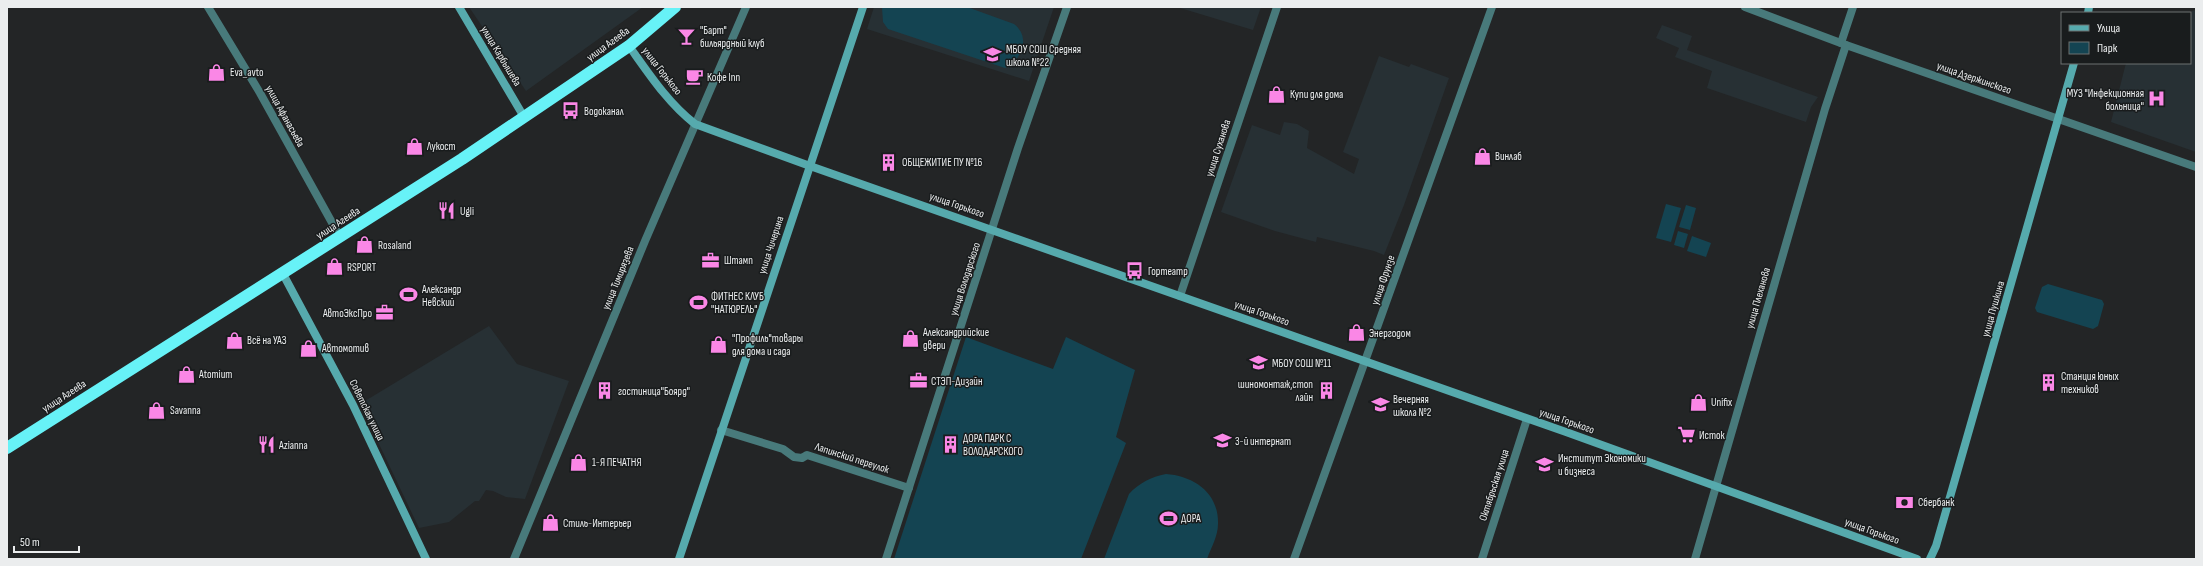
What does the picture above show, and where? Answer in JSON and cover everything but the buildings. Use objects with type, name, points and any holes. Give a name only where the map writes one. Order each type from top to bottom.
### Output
[{"type":"highway","name":"улица Агеева","points":[[7,448],[144,360],[283,274],[524,117],[629,46],[675,7]]},
{"type":"main road","name":"улица Карбышева","points":[[459,7],[524,117]]},
{"type":"main road","name":"улица Чичерина","points":[[679,559],[863,7]]},
{"type":"main road","name":"улица Горького","points":[[629,46],[661,91],[695,124],[810,166],[1527,418],[1917,559]]},
{"type":"main road","name":"улица Пушкина","points":[[1930,559],[1936,546],[2074,64]]},
{"type":"main road","name":"Советская улица","points":[[283,274],[353,405],[426,559]]},
{"type":"street","name":"улица Афанасьева","points":[[208,7],[260,93],[340,237]]},
{"type":"street","name":"улица Тимирязева","points":[[514,559],[695,124],[746,7]]},
{"type":"street","name":"улица Володарского","points":[[886,559],[1018,148],[1067,7]]},
{"type":"street","name":"улица Суханова","points":[[1180,296],[1277,7]]},
{"type":"street","name":"улица Фрунзе","points":[[1294,559],[1492,7]]},
{"type":"street","name":"улица Дзержинского","points":[[1745,7],[1843,44],[2196,167]]},
{"type":"street","name":"улица Плеханова","points":[[1695,559],[1853,7]]},
{"type":"street","name":"Октябрьская улица","points":[[1482,559],[1527,418]]},
{"type":"street","name":"Лапинский переулок","points":[[721,430],[783,448],[794,457],[802,458],[807,455],[909,488]]},
{"type":"shaded area","points":[[469,7],[643,7],[526,91]]},
{"type":"shaded area","name":"МБОУ СОШ Средняя школа №22","points":[[874,7],[1054,7],[1029,81],[867,29]]},
{"type":"shaded area","points":[[1177,7],[1261,7],[1253,30]]},
{"type":"shaded area","name":"МУЗ \"Инфекционная больница\"","points":[[2196,10],[2196,152],[2111,122],[2126,64],[2191,64],[2192,11]]},
{"type":"shaded area","points":[[1662,25],[1692,36],[1687,50],[1818,97],[1811,107],[1806,122],[1707,88],[1712,71],[1675,57],[1679,48],[1656,38]]},
{"type":"shaded area","points":[[1379,56],[1409,67],[1411,64],[1449,78],[1404,205],[1384,255],[1374,251],[1317,237],[1316,242],[1275,231],[1221,212],[1252,125],[1280,135],[1284,122],[1297,124],[1309,131],[1307,148],[1354,174],[1359,159],[1343,152]]},
{"type":"shaded area","points":[[489,326],[517,364],[569,381],[525,499],[506,497],[493,491],[486,490],[479,501],[475,501],[449,522],[419,528],[360,404]]},
{"type":"green space","name":"МБОУ СОШ Средняя школа №22","points":[[882,7],[967,7],[1014,24],[1022,35],[1022,48],[1016,60],[1005,68],[888,29],[883,22]]},
{"type":"green space","points":[[1666,204],[1681,208],[1671,242],[1656,238]]},
{"type":"green space","points":[[1686,205],[1696,208],[1690,230],[1679,227]]},
{"type":"green space","points":[[1678,231],[1688,234],[1684,248],[1674,245]]},
{"type":"green space","points":[[1692,236],[1711,243],[1706,257],[1687,251]]},
{"type":"green space","points":[[2048,284],[2102,300],[2104,304],[2098,326],[2093,329],[2037,312],[2035,308],[2042,287]]},
{"type":"green space","points":[[966,337],[1053,369],[1066,337],[1135,370],[1116,437],[1126,443],[1081,559],[894,559]]},
{"type":"green space","name":"ДОРА","points":[[1166,474],[1186,478],[1195,483],[1203,488],[1214,503],[1217,513],[1218,528],[1207,559],[1104,559],[1129,494],[1146,481]]},
{"type":"place","name":"\"Барт\" бильярдный клуб","points":[[687,36]]},
{"type":"place","name":"МБОУ СОШ Средняя школа №22","points":[[993,55]]},
{"type":"place","name":"Eva_avto","points":[[217,72]]},
{"type":"place","name":"Кофе Inn","points":[[694,77]]},
{"type":"place","name":"Купи для дома","points":[[1277,94]]},
{"type":"place","name":"МУЗ \"Инфекционная больница\"","points":[[2157,99]]},
{"type":"place","name":"Водоканал","points":[[571,111]]},
{"type":"place","name":"Лукост","points":[[414,146]]},
{"type":"place","name":"Винлаб","points":[[1482,156]]},
{"type":"place","name":"ОБЩЕЖИТИЕ ПУ №16","points":[[889,162]]},
{"type":"place","name":"Ugli","points":[[447,211]]},
{"type":"place","name":"Rosaland","points":[[365,245]]},
{"type":"place","name":"Штамп","points":[[711,260]]},
{"type":"place","name":"RSPORT","points":[[334,267]]},
{"type":"place","name":"Гортеатр","points":[[1135,271]]},
{"type":"place","name":"Александр Невский","points":[[409,295]]},
{"type":"place","name":"ФИТНЕС КЛУБ \"НАТЮРЕЛЬ\"","points":[[698,302]]},
{"type":"place","name":"АвтоЭксПро","points":[[385,313]]},
{"type":"place","name":"Энергодом","points":[[1356,333]]},
{"type":"place","name":"Александрийские двери","points":[[910,338]]},
{"type":"place","name":"Всё на УАЗ","points":[[234,340]]},
{"type":"place","name":"\"Профиль\"товары для дома и сада","points":[[719,344]]},
{"type":"place","name":"Автомотив","points":[[309,348]]},
{"type":"place","name":"МБОУ СОШ №11","points":[[1259,363]]},
{"type":"place","name":"Atomium","points":[[186,374]]},
{"type":"place","name":"СТЭП-Дизайн","points":[[918,381]]},
{"type":"place","name":"Станция юных техников","points":[[2048,382]]},
{"type":"place","name":"шиномонтаж,стоп лайн","points":[[1326,390]]},
{"type":"place","name":"гостиница\"Боярд\"","points":[[605,391]]},
{"type":"place","name":"Unifix","points":[[1698,402]]},
{"type":"place","name":"Вечерняя школа №2","points":[[1380,405]]},
{"type":"place","name":"Savanna","points":[[157,410]]},
{"type":"place","name":"Исток","points":[[1686,435]]},
{"type":"place","name":"3-й интернат","points":[[1222,441]]},
{"type":"place","name":"ДОРА ПАРК С ВОЛОДАРСКОГО","points":[[950,444]]},
{"type":"place","name":"Azianna","points":[[266,445]]},
{"type":"place","name":"1-Я ПЕЧАТНЯ","points":[[579,462]]},
{"type":"place","name":"Институт Экономики и бизнеса","points":[[1545,464]]},
{"type":"place","name":"Сбербанк","points":[[1905,502]]},
{"type":"place","name":"ДОРА","points":[[1168,518]]},
{"type":"place","name":"Стиль-Интерьер","points":[[550,523]]}]
